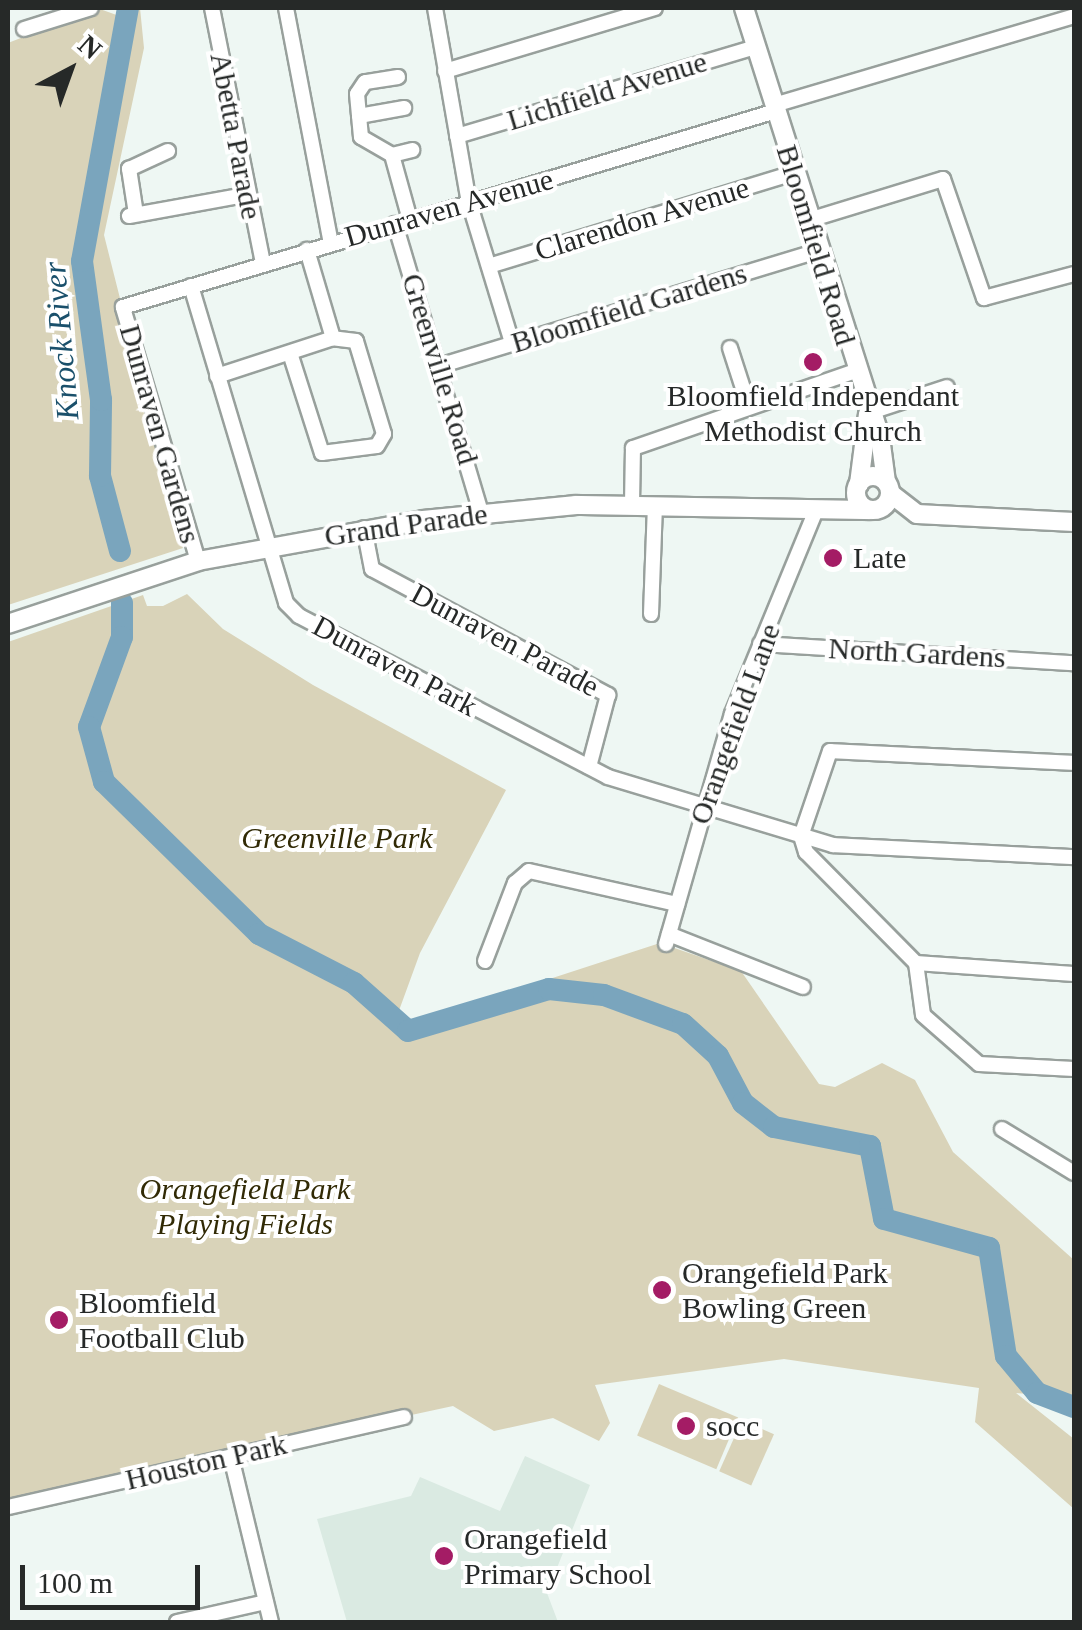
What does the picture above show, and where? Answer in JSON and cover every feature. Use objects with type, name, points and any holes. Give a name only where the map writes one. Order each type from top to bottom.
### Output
[{"type":"street","points":[[24,29],[91,8]]},
{"type":"street","name":"Abetta Parade","points":[[212,8],[244,195],[263,263]]},
{"type":"street","points":[[286,8],[331,242]]},
{"type":"street","points":[[435,8],[469,202],[512,343]]},
{"type":"street","points":[[445,70],[655,8]]},
{"type":"street","name":"Bloomfield Road","points":[[744,8],[888,488]]},
{"type":"street","name":"Dunraven Avenue","points":[[123,307],[1074,16]]},
{"type":"street","name":"Lichfield Avenue","points":[[457,136],[756,47]]},
{"type":"street","points":[[398,77],[360,85],[363,141],[392,155],[412,150]]},
{"type":"street","points":[[359,116],[404,108]]},
{"type":"street","points":[[168,151],[128,169],[132,215],[244,195]]},
{"type":"street","name":"Greenville Road","points":[[392,155],[402,222],[482,515]]},
{"type":"street","name":"Clarendon Avenue","points":[[489,266],[794,173]]},
{"type":"street","points":[[808,220],[942,179],[984,298],[1074,274]]},
{"type":"street","points":[[307,250],[333,338]]},
{"type":"street","name":"Bloomfield Gardens","points":[[440,366],[818,250]]},
{"type":"street","name":"Dunraven Park","points":[[191,286],[270,546],[299,616],[589,767],[702,806],[801,836],[1074,857]]},
{"type":"street","name":"Dunraven Gardens","points":[[123,307],[198,562]]},
{"type":"street","points":[[218,376],[333,338],[356,341],[384,434],[377,446],[322,453],[290,353]]},
{"type":"street","points":[[730,348],[748,407]]},
{"type":"street","points":[[632,504],[633,448],[855,371]]},
{"type":"street","points":[[888,488],[873,510],[858,486],[868,414],[947,387]]},
{"type":"street","points":[[858,486],[888,488],[917,514]]},
{"type":"street","name":"Grand Parade","points":[[816,510],[858,486]]},
{"type":"street","name":"Grand Parade","points":[[8,624],[198,562],[364,528],[482,515],[632,504],[873,510],[1074,522]]},
{"type":"street","points":[[651,614],[655,506]]},
{"type":"street","name":"Orangefield Lane","points":[[803,988],[668,939],[702,806],[760,644],[816,510]]},
{"type":"street","name":"Dunraven Parade","points":[[364,528],[372,569],[608,695],[589,767]]},
{"type":"street","name":"North Gardens","points":[[760,644],[1074,663]]},
{"type":"street","points":[[1074,763],[830,751],[801,836],[806,852],[916,963],[923,1015],[979,1064],[1074,1069]]},
{"type":"street","points":[[485,961],[514,883],[529,871],[677,904]]},
{"type":"street","points":[[916,963],[1074,974]]},
{"type":"street","points":[[1002,1129],[1074,1173]]},
{"type":"street","name":"Houston Park","points":[[8,1507],[404,1416]]},
{"type":"street","points":[[231,1457],[270,1622]]},
{"type":"street","points":[[176,1622],[266,1602]]},
{"type":"shaded area","name":"Orangefield Primary School","points":[[525,1456],[590,1485],[547,1593],[558,1622],[347,1622],[317,1519],[411,1496],[420,1477],[500,1511]]},
{"type":"green space","points":[[97,8],[125,18],[125,8],[140,8],[144,48],[104,235],[183,548],[8,605],[8,43]]},
{"type":"green space","name":"Orangefield Park Playing Fields","points":[[187,594],[223,629],[313,685],[506,790],[420,953],[397,1016],[408,1025],[660,943],[741,971],[819,1084],[835,1087],[882,1063],[915,1080],[953,1152],[1074,1260],[1074,1398],[1016,1393],[1074,1439],[1074,1509],[975,1422],[979,1388],[784,1359],[595,1385],[610,1423],[599,1441],[553,1418],[494,1431],[453,1406],[8,1502],[8,642],[143,595],[147,606],[163,606]]},
{"type":"green space","name":"socc","points":[[659,1384],[738,1418],[716,1469],[637,1436]]},
{"type":"green space","points":[[742,1420],[774,1434],[751,1485],[719,1471]]},
{"type":"waterway","name":"Knock River","points":[[120,551],[100,476],[101,400],[82,261],[128,8]]},
{"type":"waterway","name":"Knock River","points":[[122,603],[122,637],[89,727],[104,782],[259,934],[354,983],[408,1031],[549,989],[604,995],[683,1024],[718,1056],[743,1103],[774,1127],[870,1146],[884,1219],[989,1248],[1006,1356],[1037,1393],[1074,1407]]},
{"type":"place","name":"Bloomfield Independant Methodist Church","points":[[813,362]]},
{"type":"place","name":"Late","points":[[833,558]]},
{"type":"place","name":"Orangefield Park Bowling Green","points":[[662,1290]]},
{"type":"place","name":"Bloomfield Football Club","points":[[59,1320]]},
{"type":"place","name":"socc","points":[[686,1426]]},
{"type":"place","name":"Orangefield Primary School","points":[[444,1556]]},
{"type":"park label","name":"Greenville Park","points":[[337,838]]}]
